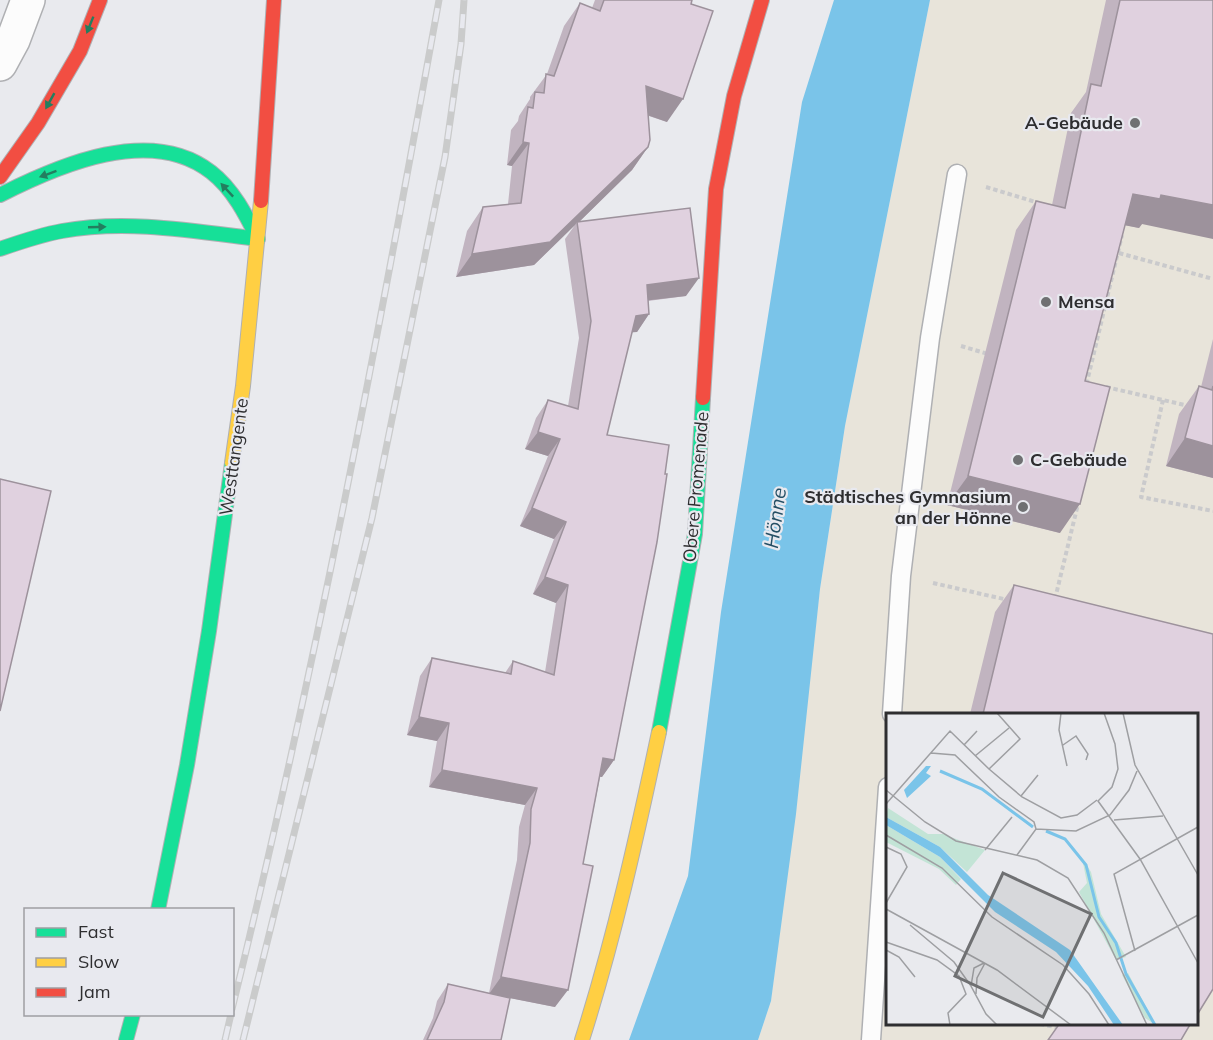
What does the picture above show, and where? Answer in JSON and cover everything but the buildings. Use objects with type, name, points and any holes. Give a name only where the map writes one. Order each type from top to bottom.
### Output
[{"type":"street","points":[[0,64],[14,40],[28,0]]},
{"type":"street","points":[[0,177],[38,123],[80,51],[100,0]]},
{"type":"street","name":"Westtangente","points":[[158,908],[187,765],[209,631],[243,386],[258,239],[274,0]]},
{"type":"street","name":"Obere Promenade","points":[[582,1040],[631,861],[661,723],[695,534],[716,189],[734,96],[762,0]]},
{"type":"street","points":[[0,195],[40,176],[80,162],[139,150],[163,151],[185,157],[204,167],[235,199],[258,239]]},
{"type":"street","points":[[0,249],[38,236],[74,228],[159,226],[258,239]]},
{"type":"street","points":[[126,1040],[132,1016]]},
{"type":"lane","points":[[892,713],[901,576],[930,338],[957,176]]},
{"type":"lane","points":[[871,1040],[886,817]]},
{"type":"path","points":[[957,176],[1041,203],[1038,211]]},
{"type":"path","points":[[1087,382],[1124,225]]},
{"type":"path","points":[[1108,249],[1213,279]]},
{"type":"path","points":[[930,338],[998,357]]},
{"type":"path","points":[[1076,379],[1195,408]]},
{"type":"path","points":[[1104,398],[1107,387]]},
{"type":"path","points":[[1163,400],[1141,497],[1213,511]]},
{"type":"path","points":[[1053,609],[1080,498]]},
{"type":"path","points":[[901,576],[1018,602]]},
{"type":"path","points":[[1048,1025],[1060,1028]]},
{"type":"shaded area","name":"Städtisches Gymnasium an der Hönne","points":[[930,0],[1213,0],[1213,1040],[758,1040],[771,1001],[820,589],[845,426]]},
{"type":"water","name":"Hönne","points":[[834,0],[930,0],[845,426],[820,589],[796,814],[771,1001],[758,1040],[629,1040],[688,876],[721,612],[802,102]]},
{"type":"railway","points":[[234,1001],[317,633],[439,0]]},
{"type":"railway","points":[[243,1040],[372,518],[445,157],[461,44],[464,0]]},
{"type":"railway","points":[[225,1040],[231,1016]]},
{"type":"traffic: fast","points":[[0,195],[49,172],[77,162],[133,151],[161,152],[187,158],[219,179],[238,203],[258,239]]},
{"type":"traffic: fast","points":[[0,249],[54,233],[111,226],[185,230],[258,239]]},
{"type":"traffic: fast","points":[[659,732],[695,534],[703,398]]},
{"type":"traffic: fast","points":[[158,908],[187,765],[209,631],[232,463]]},
{"type":"traffic: fast","points":[[126,1040],[132,1016]]},
{"type":"traffic: slow","points":[[232,463],[243,386],[261,201]]},
{"type":"traffic: slow","points":[[582,1040],[624,887],[659,732]]},
{"type":"traffic: jam","points":[[0,177],[38,123],[80,51],[100,0]]},
{"type":"traffic: jam","points":[[261,201],[274,0]]},
{"type":"traffic: jam","points":[[703,398],[716,189],[734,96],[762,0]]},
{"type":"place","name":"A-Gebäude","points":[[1135,123]]},
{"type":"place","name":"Mensa","points":[[1046,302]]},
{"type":"place","name":"C-Gebäude","points":[[1018,460]]},
{"type":"place","name":"Städtisches Gymnasium an der Hönne","points":[[1023,507]]}]
